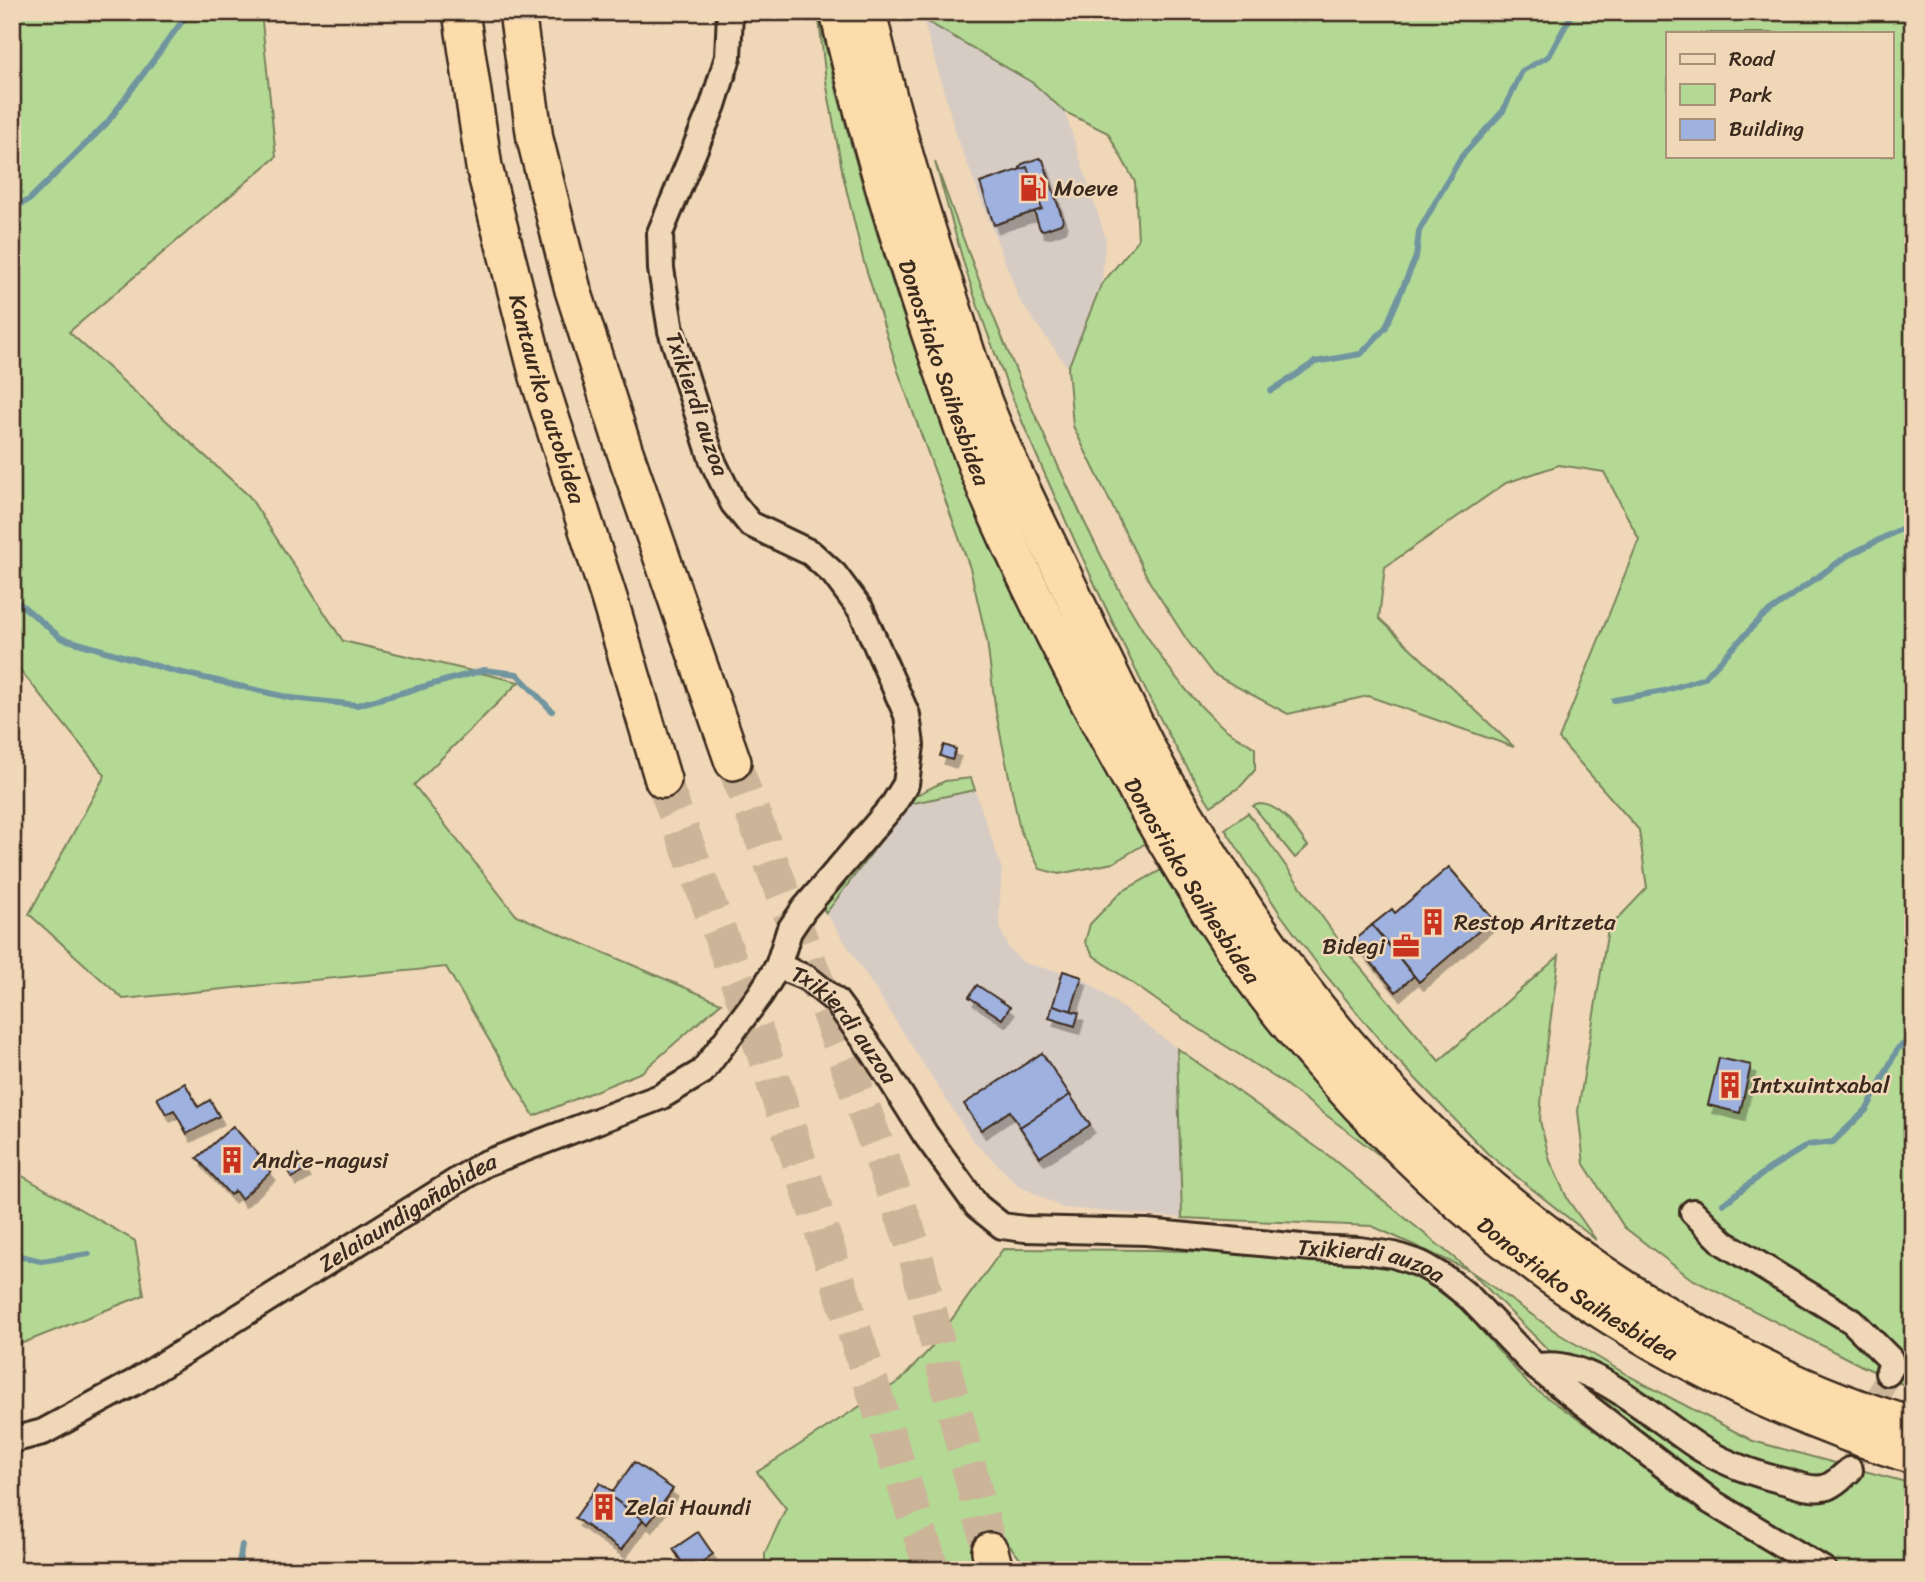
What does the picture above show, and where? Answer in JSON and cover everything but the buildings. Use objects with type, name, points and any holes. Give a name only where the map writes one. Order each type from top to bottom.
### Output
[{"type":"highway","name":"Kantauriko autobidea","points":[[461,12],[484,167],[538,377],[609,598],[663,780]]},
{"type":"highway","points":[[517,12],[535,139],[573,290],[623,446],[733,762]]},
{"type":"highway","name":"Donostiako Saihesbidea","points":[[838,12],[851,70],[902,255],[996,515],[1132,786],[1249,973],[1321,1061],[1392,1138],[1469,1210],[1548,1274],[1615,1319],[1750,1393],[1802,1417],[1913,1456]]},
{"type":"highway","name":"Donostiako Saihesbidea","points":[[868,12],[906,160],[986,409],[1092,636],[1156,764],[1222,875],[1274,952],[1341,1038],[1409,1113],[1488,1188],[1566,1249],[1632,1294],[1711,1340],[1820,1391],[1913,1425]]},
{"type":"street","name":"Txikierdi auzoa","points":[[730,12],[728,57],[660,233],[671,331],[713,462],[733,503],[750,524],[811,553],[834,574],[855,601],[883,656],[907,715],[911,745],[906,784],[892,805],[804,909],[789,931],[778,966],[807,978],[836,1001],[874,1052],[925,1134],[977,1206],[1002,1226],[1210,1237],[1394,1255],[1421,1264],[1448,1280],[1469,1297],[1536,1367],[1710,1501],[1824,1570]]},
{"type":"street","name":"Zelaiaundigañabidea","points":[[12,1440],[43,1432],[135,1382],[484,1164],[660,1097],[702,1072],[760,995],[778,966]]},
{"type":"street","points":[[1693,1212],[1724,1243],[1852,1321],[1890,1359],[1892,1366],[1888,1373]]},
{"type":"street","points":[[1536,1367],[1549,1363],[1573,1367],[1631,1399],[1703,1450],[1757,1475],[1807,1488],[1828,1487],[1850,1470]]},
{"type":"shaded area","name":"Moeve","points":[[923,19],[1033,83],[1065,112],[1106,239],[1101,285],[1068,368],[1020,301],[957,137]]},
{"type":"shaded area","points":[[975,790],[1002,869],[999,913],[1001,930],[1009,948],[1024,963],[1081,977],[1177,1048],[1182,1218],[1063,1208],[1018,1185],[973,1141],[826,913],[909,804]]},
{"type":"green space","points":[[12,12],[261,12],[276,157],[69,332],[249,496],[343,641],[519,682],[414,785],[516,915],[721,1003],[642,1072],[534,1116],[446,967],[123,999],[29,914],[105,775],[12,660]]},
{"type":"green space","points":[[921,12],[1913,12],[1913,1389],[1862,1366],[1690,1278],[1624,1227],[1584,1164],[1578,1111],[1608,929],[1647,888],[1639,830],[1559,739],[1639,539],[1604,472],[1559,465],[1506,483],[1385,567],[1379,618],[1514,747],[1368,696],[1288,714],[1213,674],[1187,640],[1149,581],[1073,426],[1068,368],[1101,285],[1138,240],[1135,182],[1108,133],[1065,112],[1033,83],[923,19]]},
{"type":"green space","points":[[819,20],[873,221],[940,419],[993,547],[1029,622],[1146,843],[1113,863],[1059,874],[1040,869],[1020,830],[996,713],[987,641],[970,568],[898,371],[863,259],[843,175],[826,81]]},
{"type":"green space","points":[[935,162],[978,279],[1026,394],[1110,573],[1151,642],[1198,703],[1224,728],[1255,748],[1255,770],[1241,786],[1211,806],[1164,727],[1025,429],[978,306]]},
{"type":"green space","points":[[971,778],[975,790],[909,804],[826,913],[820,903],[910,798],[945,781]]},
{"type":"green space","points":[[1259,804],[1275,808],[1281,813],[1308,846],[1295,858],[1253,806]]},
{"type":"green space","points":[[1248,813],[1348,953],[1439,1061],[1559,956],[1543,1076],[1540,1121],[1550,1161],[1568,1200],[1596,1240],[1487,1153],[1389,1051],[1324,973],[1281,915],[1225,829]]},
{"type":"green space","points":[[1161,870],[1220,962],[1285,1049],[1342,1113],[1406,1175],[1282,1082],[1176,1014],[1094,956],[1085,942],[1090,924],[1121,892]]},
{"type":"green space","points":[[1177,1048],[1329,1156],[1469,1270],[1372,1226],[1182,1218]]},
{"type":"green space","points":[[12,1170],[135,1241],[144,1295],[23,1343],[12,1343]]},
{"type":"green space","points":[[1003,1249],[1157,1250],[1314,1256],[1389,1265],[1427,1283],[1460,1306],[1529,1385],[1717,1515],[1811,1570],[1023,1570],[1021,1560],[1009,1545],[983,1551],[975,1570],[955,1570],[948,1562],[923,1567],[922,1570],[765,1570],[765,1553],[786,1508],[757,1472],[901,1380],[930,1349]]},
{"type":"green space","points":[[1469,1270],[1559,1334],[1629,1376],[1753,1441],[1913,1484],[1913,1570],[1838,1570],[1690,1474],[1586,1388]]},
{"type":"waterway","points":[[12,208],[29,200],[107,123],[189,12]]},
{"type":"waterway","points":[[1271,391],[1315,362],[1361,354],[1386,327],[1416,257],[1419,231],[1461,157],[1503,111],[1522,71],[1549,56],[1573,12]]},
{"type":"waterway","points":[[1614,700],[1664,691],[1704,678],[1762,617],[1847,556],[1913,523]]},
{"type":"waterway","points":[[12,597],[61,638],[170,670],[291,698],[357,705],[484,670],[517,674],[552,711]]},
{"type":"waterway","points":[[1723,1204],[1769,1169],[1808,1145],[1833,1142],[1867,1109],[1898,1048],[1913,1038]]},
{"type":"waterway","points":[[12,1254],[41,1261],[89,1254]]},
{"type":"waterway","points":[[238,1570],[242,1545]]},
{"type":"tunnel","points":[[733,762],[913,1245],[990,1551]]},
{"type":"tunnel","points":[[663,780],[764,1053],[932,1570]]},
{"type":"tunnel","points":[[1850,1470],[1888,1373]]},
{"type":"place","name":"Moeve","points":[[1033,188]]},
{"type":"place","name":"Restop Aritzeta","points":[[1433,922]]},
{"type":"place","name":"Bidegi","points":[[1406,946]]},
{"type":"place","name":"Intxuintxabal","points":[[1730,1085]]},
{"type":"place","name":"Andre-nagusi","points":[[232,1160]]},
{"type":"place","name":"Zelai Haundi","points":[[604,1507]]}]
